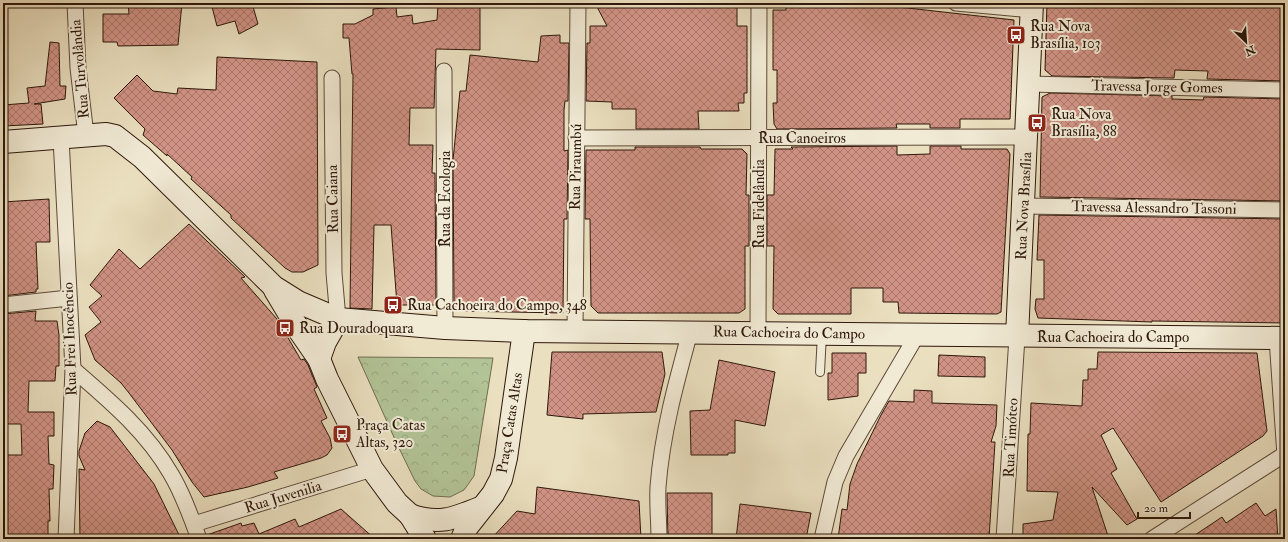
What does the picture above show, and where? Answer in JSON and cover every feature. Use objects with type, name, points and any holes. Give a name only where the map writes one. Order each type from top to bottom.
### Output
[{"type":"main road","name":"Rua Nova Brasília","points":[[1017,337],[1032,6]]},
{"type":"main road","points":[[3,142],[86,135],[106,134],[114,136],[142,157],[274,287],[298,302],[338,319],[325,342],[319,359]]},
{"type":"main road","points":[[274,287],[299,330],[319,359],[327,379],[372,469],[397,504],[410,515],[425,539]]},
{"type":"main road","name":"Rua Cachoeira do Campo","points":[[338,319],[445,328],[524,331],[1017,337],[1281,338]]},
{"type":"main road","name":"Praça Catas Altas","points":[[462,539],[467,527],[480,508],[493,494],[501,479],[506,458],[524,331]]},
{"type":"main road","points":[[410,515],[425,520],[441,521],[456,518],[480,508]]},
{"type":"street","name":"Rua Turvolândia","points":[[75,3],[78,68],[86,135]]},
{"type":"street","name":"Rua Piraumbú","points":[[575,331],[578,3]]},
{"type":"street","name":"Rua Fidelândia","points":[[758,333],[759,3]]},
{"type":"street","points":[[956,3],[1032,6]]},
{"type":"street","name":"Rua da Ecologia","points":[[444,71],[445,328]]},
{"type":"street","name":"Rua Caiana","points":[[332,78],[334,274],[338,319]]},
{"type":"street","name":"Travessa Jorge Gomes","points":[[1029,84],[1285,90]]},
{"type":"street","name":"Rua Canoeiros","points":[[576,138],[1027,137]]},
{"type":"street","name":"Rua Frei Inocêncio","points":[[60,138],[73,369],[66,539]]},
{"type":"street","name":"Travessa Alessandro Tassoni","points":[[1024,206],[1285,210]]},
{"type":"street","points":[[3,305],[69,298]]},
{"type":"street","points":[[659,539],[658,488],[663,448],[673,396],[690,332]]},
{"type":"street","points":[[822,539],[835,482],[846,456],[917,335]]},
{"type":"street","name":"Rua Timóteo","points":[[1004,539],[1017,337]]},
{"type":"street","points":[[1152,539],[1285,455],[1281,338]]},
{"type":"street","points":[[73,369],[106,397],[144,435],[171,474],[194,524],[199,539]]},
{"type":"street","name":"Rua Juvenilia","points":[[194,524],[372,469]]},
{"type":"lane","points":[[820,372],[822,334]]},
{"type":"green space","points":[[358,357],[493,358],[474,476],[464,490],[450,497],[433,496],[421,489],[415,481],[397,444]]},
{"type":"building","points":[[128,3],[182,3],[178,45],[118,46],[117,42],[103,42],[103,14],[129,14]]},
{"type":"building","points":[[211,3],[252,3],[258,24],[239,34],[235,21],[217,26]]},
{"type":"building","points":[[465,3],[480,3],[480,50],[436,49],[434,108],[410,108],[409,145],[433,145],[432,173],[435,173],[436,305],[397,305],[391,225],[374,225],[372,309],[350,308],[353,74],[349,38],[343,38],[343,24],[355,24],[373,15],[373,9],[396,7],[397,17],[412,15],[413,24],[437,20],[438,5],[465,5]]},
{"type":"building","points":[[595,3],[737,3],[737,26],[747,26],[747,93],[744,93],[744,103],[738,103],[739,111],[698,111],[699,129],[636,129],[636,109],[612,109],[612,102],[586,101],[587,43],[590,43],[590,26],[607,26]]},
{"type":"building","points":[[786,3],[890,3],[890,6],[1014,20],[1010,119],[960,119],[960,128],[930,128],[930,124],[896,124],[897,128],[777,129],[774,124],[773,103],[777,103],[777,70],[773,70],[773,10],[786,10]]},
{"type":"building","points":[[1047,3],[1283,3],[1283,6],[1285,6],[1285,81],[1207,79],[1208,71],[1175,70],[1174,78],[1052,76],[1045,70]]},
{"type":"building","points":[[560,35],[560,43],[569,43],[568,101],[565,101],[564,110],[564,151],[568,150],[567,219],[564,219],[563,313],[458,311],[454,307],[453,160],[460,91],[466,91],[470,55],[538,62],[541,36]]},
{"type":"building","points":[[50,42],[59,43],[60,86],[66,86],[65,99],[34,104],[41,104],[43,124],[3,126],[3,105],[29,103],[27,88],[45,86]]},
{"type":"building","points":[[217,57],[317,62],[318,265],[303,272],[292,272],[285,268],[231,218],[231,215],[191,179],[192,177],[143,135],[145,129],[114,98],[137,75],[153,91],[177,94],[178,88],[216,90]]},
{"type":"building","points":[[1050,93],[1172,96],[1172,99],[1203,100],[1204,97],[1285,99],[1285,201],[1040,197],[1042,97]]},
{"type":"building","points":[[897,146],[897,155],[930,154],[930,146],[961,146],[961,149],[1007,149],[1010,154],[1001,312],[997,314],[899,313],[898,302],[883,302],[883,288],[851,288],[851,314],[778,314],[773,309],[774,246],[767,246],[767,195],[774,195],[775,149],[793,149],[791,147]]},
{"type":"building","points":[[635,147],[700,147],[701,149],[742,149],[747,154],[746,195],[749,195],[749,246],[745,246],[745,309],[739,313],[598,313],[591,306],[590,219],[585,219],[586,150],[635,150]]},
{"type":"building","points":[[49,199],[50,242],[36,242],[38,289],[36,289],[36,292],[3,296],[3,202]]},
{"type":"building","points":[[1039,215],[1285,219],[1285,323],[1152,322],[1038,318],[1035,309],[1036,299],[1044,299],[1044,260],[1037,260]]},
{"type":"building","points":[[189,224],[245,277],[241,278],[277,319],[301,360],[304,359],[308,365],[317,387],[314,389],[327,418],[321,421],[330,438],[332,448],[327,455],[321,458],[274,472],[278,478],[248,487],[204,497],[192,482],[172,450],[129,393],[121,383],[95,360],[85,335],[101,322],[89,307],[102,296],[90,285],[119,249],[140,269]]},
{"type":"building","points":[[36,311],[35,321],[57,321],[59,335],[59,366],[56,366],[55,381],[29,381],[28,412],[54,412],[54,436],[48,436],[49,464],[54,465],[53,489],[49,489],[50,521],[48,521],[48,539],[3,539],[3,455],[22,455],[21,424],[3,424],[3,314]]},
{"type":"building","points":[[552,352],[662,352],[665,374],[656,412],[583,414],[583,419],[547,415]]},
{"type":"building","points":[[1098,352],[1257,353],[1267,431],[1263,436],[1161,502],[1113,428],[1101,435],[1117,469],[1111,473],[1137,519],[1127,525],[1092,487],[1109,539],[1023,539],[1023,524],[1053,520],[1058,492],[1027,491],[1028,434],[1030,434],[1031,403],[1082,406],[1083,380],[1088,380],[1088,369],[1097,369]]},
{"type":"building","points":[[832,353],[866,353],[866,373],[858,373],[858,396],[828,400],[828,373],[832,373]]},
{"type":"building","points":[[939,355],[985,357],[985,377],[938,376]]},
{"type":"building","points":[[719,360],[775,372],[765,426],[735,420],[735,453],[728,453],[728,455],[691,455],[690,411],[710,410]]},
{"type":"building","points":[[914,390],[932,391],[932,403],[997,405],[996,426],[991,442],[995,442],[989,539],[838,539],[842,509],[847,510],[850,484],[857,464],[881,415],[889,401],[914,402]]},
{"type":"building","points":[[97,421],[110,427],[154,484],[181,539],[80,539],[79,469],[85,470],[79,456],[79,451],[85,433]]},
{"type":"building","points":[[537,487],[639,501],[641,539],[491,539],[517,511],[535,514]]},
{"type":"building","points":[[667,493],[712,493],[712,539],[668,539]]},
{"type":"building","points":[[1256,503],[1265,516],[1276,509],[1278,539],[1189,539],[1222,517],[1226,523]]},
{"type":"building","points":[[740,504],[811,513],[806,539],[736,539]]},
{"type":"building","points":[[341,509],[375,539],[208,539],[207,535],[241,523],[242,526],[254,523],[259,534],[295,519],[299,527]]},
{"type":"place","name":"Rua Nova Brasília, 103","points":[[1016,35]]},
{"type":"place","name":"Rua Nova Brasília, 88","points":[[1037,123]]},
{"type":"place","name":"Rua Cachoeira do Campo, 348","points":[[393,305]]},
{"type":"place","name":"Rua Douradoquara","points":[[285,328]]},
{"type":"place","name":"Praça Catas Altas, 320","points":[[342,434]]}]
